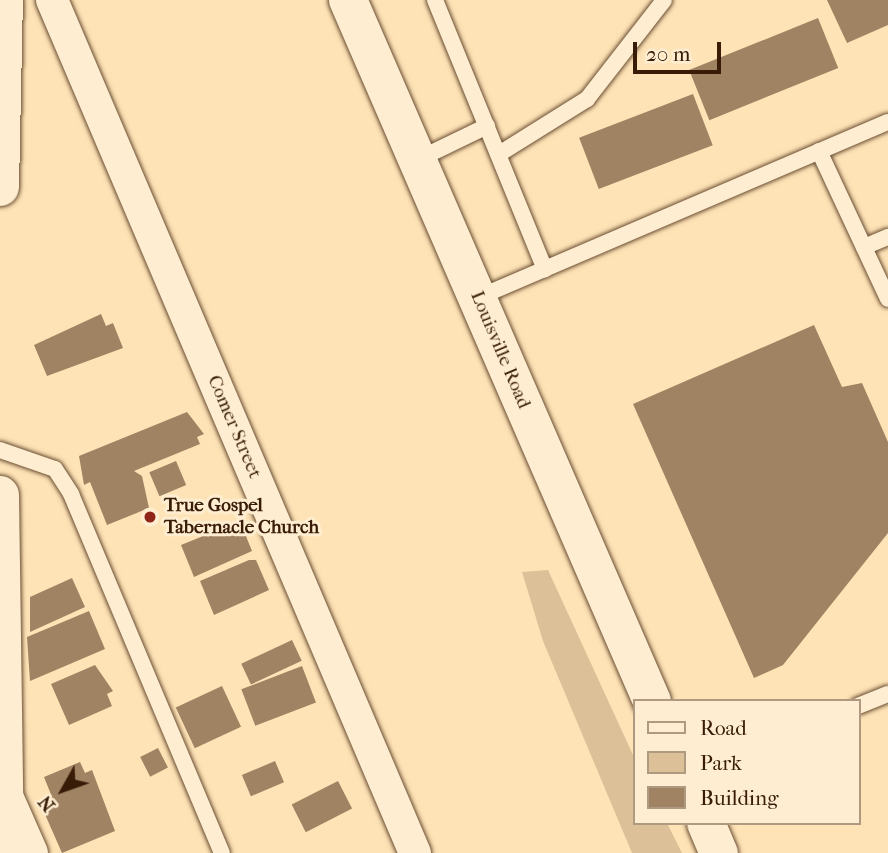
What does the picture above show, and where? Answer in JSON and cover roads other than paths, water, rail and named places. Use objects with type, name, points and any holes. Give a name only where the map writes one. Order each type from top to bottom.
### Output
[{"type":"main road","points":[[0,187],[4,0]]},
{"type":"main road","name":"Louisville Road","points":[[348,0],[651,699]]},
{"type":"main road","points":[[0,495],[5,853]]},
{"type":"main road","points":[[707,825],[719,853]]},
{"type":"street","name":"Comer Street","points":[[52,0],[415,853]]},
{"type":"street","points":[[5,792],[32,853]]},
{"type":"lane","points":[[435,0],[545,269]]},
{"type":"lane","points":[[499,154],[586,99],[664,0]]},
{"type":"lane","points":[[477,298],[888,122]]},
{"type":"lane","points":[[417,160],[487,126]]},
{"type":"lane","points":[[819,151],[888,299]]},
{"type":"lane","points":[[864,247],[888,237]]},
{"type":"lane","points":[[0,450],[55,469],[71,494],[222,853]]},
{"type":"lane","points":[[860,705],[888,694]]},
{"type":"place","name":"True Gospel Tabernacle Church","points":[[150,517]]}]
